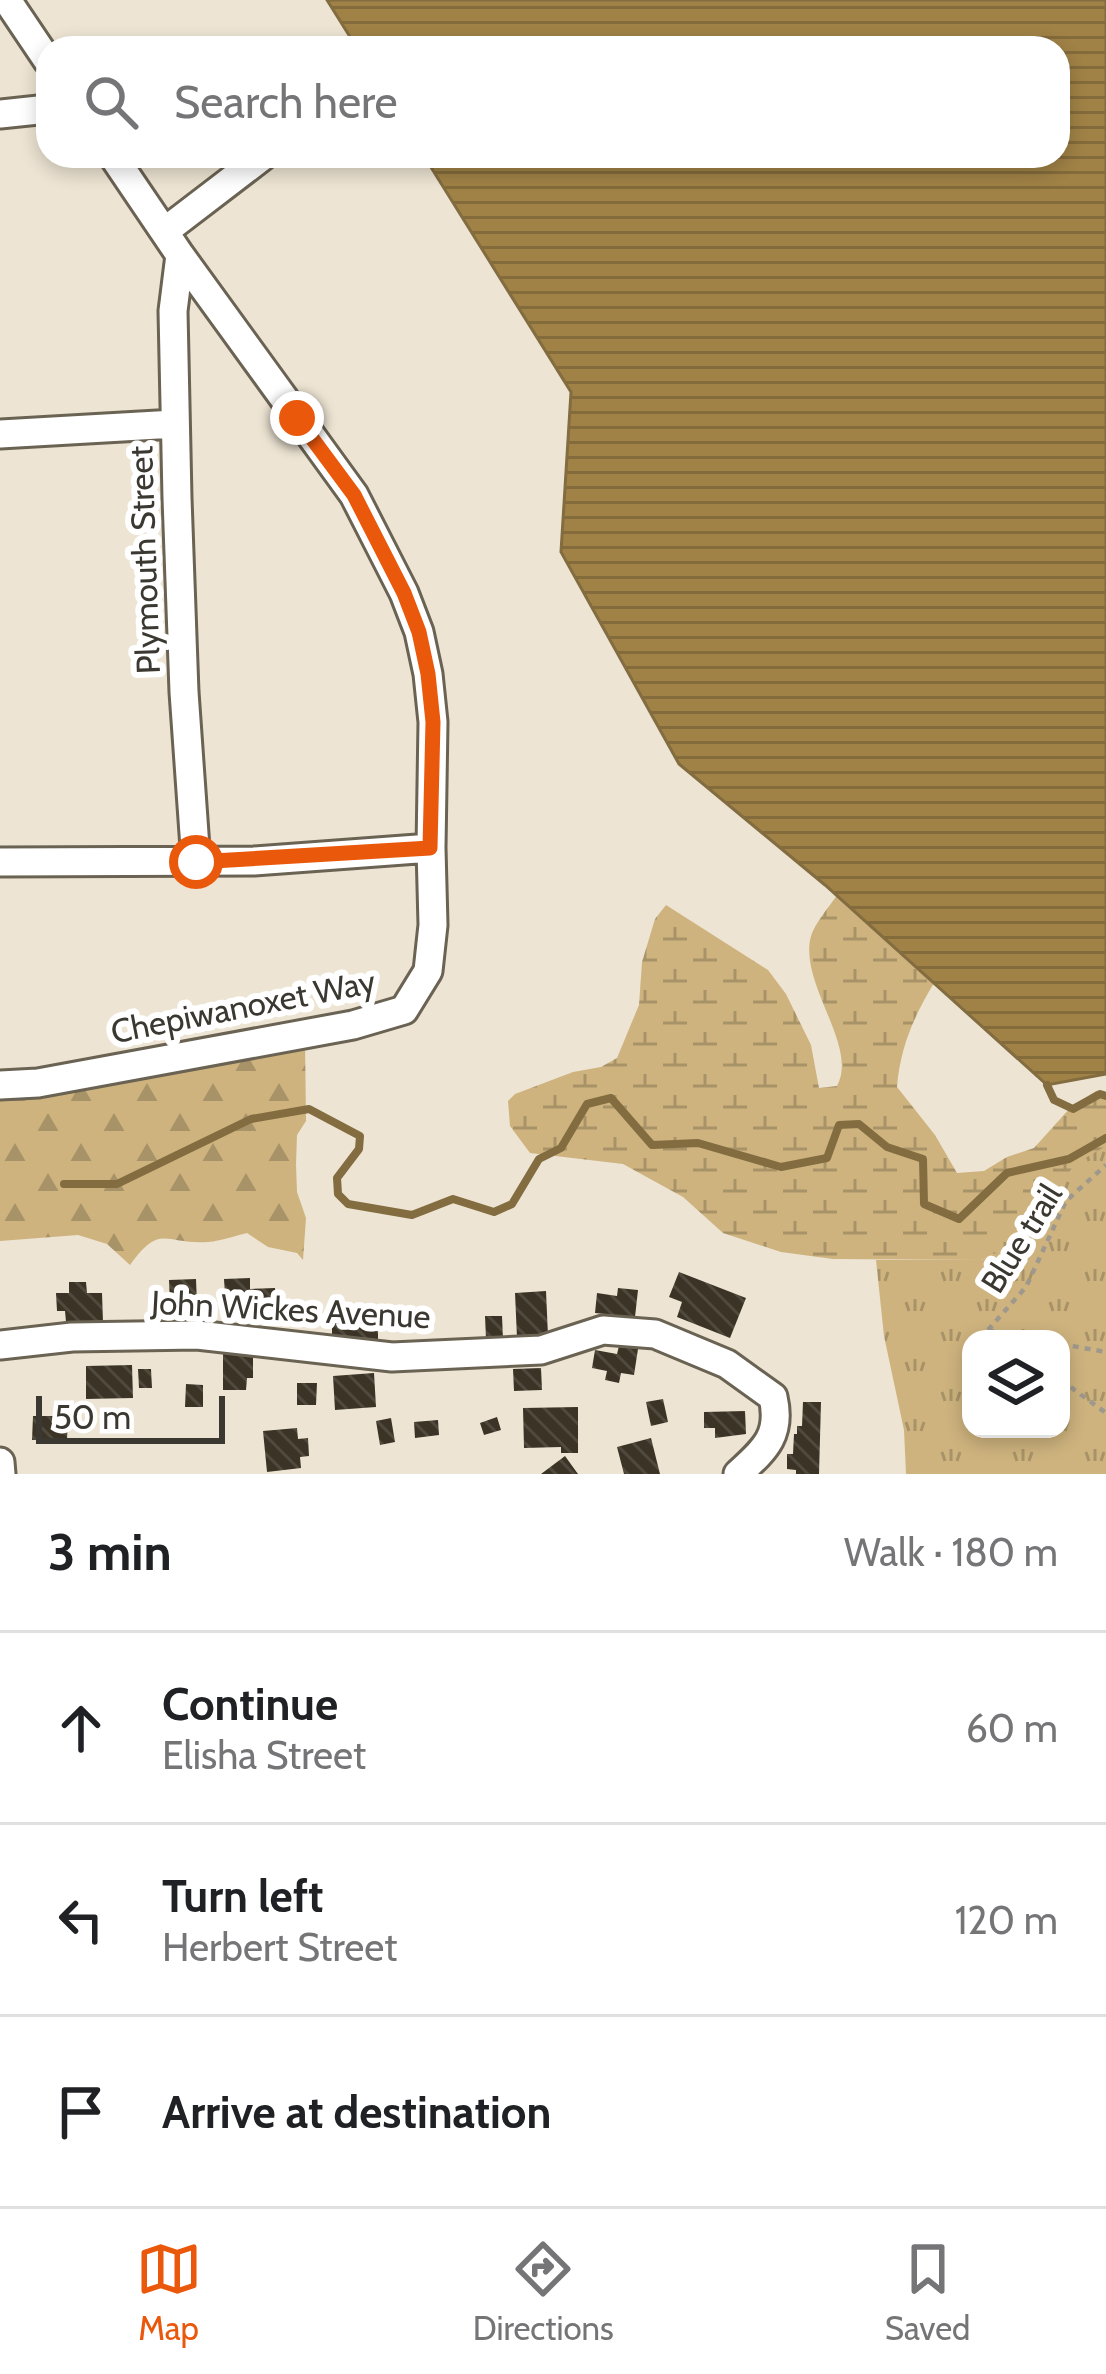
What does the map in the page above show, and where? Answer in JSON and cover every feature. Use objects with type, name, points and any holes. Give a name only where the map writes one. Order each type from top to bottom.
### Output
[{"type":"street","points":[[7,0],[36,43]]},
{"type":"street","points":[[0,114],[36,110]]},
{"type":"street","name":"Chepiwanoxet Way","points":[[0,1085],[38,1083],[353,1025],[404,1010],[428,970],[433,926],[431,704],[419,632],[354,495],[121,168]]},
{"type":"street","points":[[172,243],[250,168]]},
{"type":"street","name":"Plymouth Street","points":[[172,243],[184,692],[196,862]]},
{"type":"street","points":[[0,434],[176,424]]},
{"type":"street","points":[[0,862],[196,862],[430,848]]},
{"type":"street","name":"John Wickes Avenue","points":[[0,1345],[72,1337],[197,1335],[392,1357],[541,1350],[603,1330],[655,1334],[727,1364],[773,1397],[777,1414],[772,1435],[763,1452],[738,1474]]},
{"type":"street","points":[[0,1462],[1,1474]]},
{"type":"path","name":"Blue trail","points":[[988,1330],[1026,1287],[1066,1201],[1106,1165]]},
{"type":"path","points":[[1070,1346],[1106,1352]]},
{"type":"path","points":[[1070,1386],[1106,1412]]},
{"type":"green space","points":[[837,895],[934,983],[909,1033],[897,1087],[935,1135],[957,1173],[984,1171],[1034,1148],[1070,1108],[1096,1091],[1106,1092],[1106,1146],[1075,1164],[1063,1180],[1048,1223],[981,1260],[833,1259],[781,1252],[723,1233],[683,1197],[623,1164],[530,1153],[510,1126],[508,1101],[515,1094],[617,1058],[639,1005],[642,962],[655,919],[666,905],[768,970],[786,994],[811,1045],[819,1088],[837,1086],[840,1052],[809,954],[813,931]]},
{"type":"green space","points":[[305,1040],[306,1121],[297,1135],[296,1165],[297,1192],[306,1218],[303,1260],[297,1253],[268,1247],[247,1233],[208,1242],[164,1238],[149,1244],[130,1265],[107,1244],[78,1235],[0,1241],[0,1089]]},
{"type":"green space","points":[[1106,1145],[1106,1474],[906,1474],[904,1430],[884,1336],[876,1260],[981,1260],[1048,1223],[1069,1159]]},
{"type":"shaded area","points":[[327,0],[1106,0],[1106,1074],[1047,1085],[825,885],[679,764],[561,552],[571,392],[431,168],[1070,168],[1070,36],[350,36]]},
{"type":"building","points":[[679,1272],[746,1298],[730,1338],[677,1317],[682,1302],[669,1297]]},
{"type":"building","points":[[250,1278],[250,1289],[275,1288],[283,1321],[248,1323],[247,1310],[226,1311],[224,1279]]},
{"type":"building","points":[[196,1279],[197,1304],[170,1305],[169,1280]]},
{"type":"building","points":[[69,1282],[86,1282],[87,1293],[102,1293],[103,1322],[66,1322],[65,1311],[57,1311],[56,1293],[69,1293]]},
{"type":"building","points":[[618,1288],[638,1290],[635,1317],[595,1313],[597,1293],[617,1296]]},
{"type":"building","points":[[546,1291],[548,1336],[517,1338],[515,1293]]},
{"type":"building","points":[[332,1310],[378,1310],[378,1342],[332,1342]]},
{"type":"building","points":[[485,1316],[502,1316],[503,1339],[486,1339]]},
{"type":"building","points":[[619,1346],[638,1349],[634,1375],[621,1373],[619,1383],[605,1380],[607,1371],[592,1368],[595,1350],[617,1354]]},
{"type":"building","points":[[223,1351],[253,1351],[253,1378],[247,1378],[246,1390],[223,1390]]},
{"type":"building","points":[[132,1365],[133,1398],[86,1399],[86,1366]]},
{"type":"building","points":[[541,1368],[542,1390],[514,1391],[513,1369]]},
{"type":"building","points":[[138,1369],[151,1369],[152,1388],[139,1388]]},
{"type":"building","points":[[374,1373],[376,1407],[335,1410],[333,1376]]},
{"type":"building","points":[[297,1383],[317,1383],[316,1405],[297,1405]]},
{"type":"building","points":[[186,1384],[203,1385],[203,1407],[185,1407]]},
{"type":"building","points":[[663,1399],[668,1422],[651,1426],[646,1402]]},
{"type":"building","points":[[803,1402],[821,1402],[819,1474],[787,1469],[787,1454],[793,1454],[794,1434],[802,1426]]},
{"type":"building","points":[[578,1407],[578,1453],[561,1453],[561,1447],[524,1448],[523,1408]]},
{"type":"building","points":[[745,1411],[746,1434],[715,1438],[715,1428],[704,1428],[704,1412]]},
{"type":"building","points":[[33,1416],[68,1416],[67,1440],[32,1440]]},
{"type":"building","points":[[497,1417],[501,1430],[484,1435],[480,1423]]},
{"type":"building","points":[[391,1418],[395,1442],[380,1445],[376,1421]]},
{"type":"building","points":[[438,1420],[439,1435],[415,1438],[414,1422]]},
{"type":"building","points":[[297,1428],[298,1439],[308,1438],[309,1456],[300,1457],[301,1468],[267,1472],[263,1431]]},
{"type":"building","points":[[651,1438],[660,1474],[624,1474],[617,1447]]},
{"type":"building","points":[[565,1456],[578,1474],[541,1474]]},
{"type":"waterway","points":[[1047,1085],[1054,1100],[1073,1109],[1100,1094],[1106,1096]]},
{"type":"waterway","points":[[64,1184],[117,1184],[251,1119],[309,1109],[360,1136],[359,1149],[337,1178],[338,1194],[348,1204],[412,1215],[453,1199],[494,1212],[512,1204],[539,1159],[561,1148],[587,1104],[611,1098],[652,1145],[698,1143],[781,1167],[827,1158],[839,1125],[859,1124],[887,1147],[923,1159],[924,1204],[959,1219],[1007,1173],[1069,1159],[1106,1138]]},
{"type":"route","points":[[196,862],[430,848],[433,722],[419,632],[354,495],[297,418]]}]
